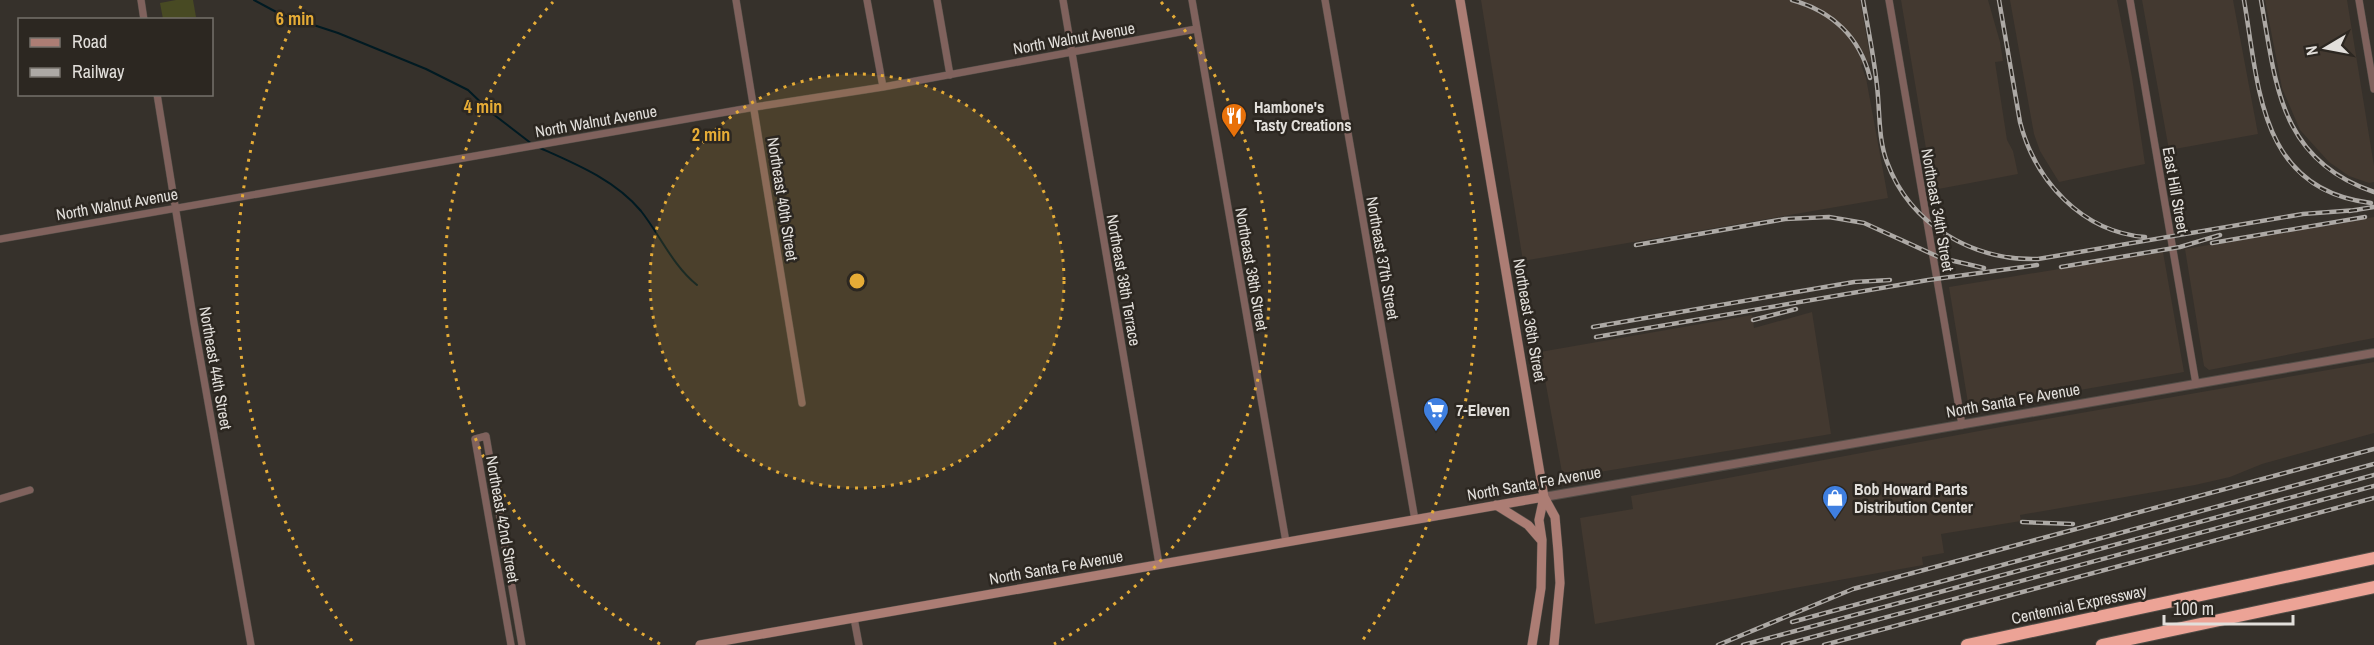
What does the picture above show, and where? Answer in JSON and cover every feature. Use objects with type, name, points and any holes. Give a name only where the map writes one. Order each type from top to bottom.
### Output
[{"type":"highway","name":"Centennial Expressway","points":[[1968,645],[2374,558]]},
{"type":"highway","points":[[2102,645],[2374,587]]},
{"type":"main road","name":"Northeast 36th Street","points":[[1460,0],[1544,497],[1555,517],[1560,583],[1554,645]]},
{"type":"main road","name":"North Santa Fe Avenue","points":[[700,645],[717,644],[1544,497]]},
{"type":"main road","points":[[1532,645],[1541,588],[1542,540],[1539,520],[1544,497]]},
{"type":"main road","points":[[1496,506],[1528,525],[1542,540]]},
{"type":"street","points":[[141,0],[144,18]]},
{"type":"street","name":"Northeast 40th Street","points":[[736,0],[802,403]]},
{"type":"street","points":[[867,0],[883,87]]},
{"type":"street","points":[[937,0],[950,75]]},
{"type":"street","name":"Northeast 38th Terrace","points":[[1063,0],[1159,564]]},
{"type":"street","name":"Northeast 38th Street","points":[[1192,0],[1286,542]]},
{"type":"street","name":"Northeast 37th Street","points":[[1325,0],[1415,520]]},
{"type":"street","name":"Northeast 34th Street","points":[[1889,0],[1962,424]]},
{"type":"street","name":"East Hill Street","points":[[2130,0],[2196,384]]},
{"type":"street","points":[[2359,0],[2374,89]]},
{"type":"street","name":"North Walnut Avenue","points":[[0,239],[755,107],[883,87],[1196,29]]},
{"type":"street","name":"Northeast 44th Street","points":[[157,96],[194,323],[251,645]]},
{"type":"street","name":"North Santa Fe Avenue","points":[[1544,497],[2374,353]]},
{"type":"street","name":"Northeast 42nd Street","points":[[511,645],[476,439],[486,436],[522,645]]},
{"type":"street","points":[[0,500],[30,490]]},
{"type":"street","points":[[854,618],[859,645]]},
{"type":"shaded area","points":[[1481,0],[1860,0],[1871,61],[1861,65],[1866,78],[1888,198],[1523,261]]},
{"type":"shaded area","points":[[1901,0],[1988,0],[2003,61],[1995,62],[2007,140],[2013,151],[2018,174],[1933,190]]},
{"type":"shaded area","points":[[2010,0],[2117,0],[2132,77],[2145,164],[2059,182],[2040,151],[2034,134]]},
{"type":"shaded area","points":[[2142,0],[2233,0],[2258,134],[2169,150]]},
{"type":"shaded area","points":[[2265,0],[2347,0],[2374,166],[2374,182],[2369,183],[2349,176],[2329,162],[2300,130],[2282,88]]},
{"type":"shaded area","points":[[2374,217],[2374,338],[2209,370],[2204,366],[2185,249]]},
{"type":"shaded area","points":[[2163,252],[2184,372],[1969,409],[1949,287]]},
{"type":"shaded area","points":[[1812,312],[1831,434],[1563,478],[1540,352],[1752,315],[1754,328]]},
{"type":"shaded area","name":"Bob Howard Parts Distribution Center","points":[[2374,362],[2374,433],[2262,464],[2230,477],[2020,515],[2021,521],[1941,534],[1944,553],[1922,557],[1923,565],[1595,624],[1580,518],[1633,509],[1631,496],[2006,426]]},
{"type":"green space","points":[[193,0],[196,17],[163,18],[160,3]]},
{"type":"waterway","points":[[254,0],[280,14],[338,33],[426,69],[468,90],[493,114],[532,144]]},
{"type":"waterway","points":[[540,148],[594,174],[631,200],[648,220],[681,269],[697,285]]},
{"type":"railway","points":[[1792,0],[1820,11],[1842,28],[1859,50],[1870,78]]},
{"type":"railway","points":[[1863,0],[1876,75],[1882,144],[1887,162],[1897,184],[1911,204],[1928,221],[1947,235],[1968,246],[1990,254],[2038,259],[2303,214],[2357,210]]},
{"type":"railway","points":[[1999,0],[2020,122],[2037,164],[2064,200],[2082,214],[2122,233],[2145,237]]},
{"type":"railway","points":[[2244,0],[2261,99],[2271,129],[2286,156],[2306,178],[2334,194],[2371,203]]},
{"type":"railway","points":[[2261,0],[2278,89],[2287,116],[2300,139],[2318,160],[2342,178],[2374,192]]},
{"type":"railway","points":[[2349,211],[2374,207]]},
{"type":"railway","points":[[1636,245],[1785,219],[1829,217],[1864,223],[1941,258],[1984,268]]},
{"type":"railway","points":[[2212,243],[2365,217]]},
{"type":"railway","points":[[2061,267],[2180,247],[2220,235]]},
{"type":"railway","points":[[1596,337],[1928,280],[2037,265]]},
{"type":"railway","points":[[1593,327],[1854,282],[1890,280]]},
{"type":"railway","points":[[1753,320],[1796,309]]},
{"type":"railway","points":[[1718,645],[1853,589],[2374,449]]},
{"type":"railway","points":[[1792,622],[2374,464]]},
{"type":"railway","points":[[1743,645],[2374,475]]},
{"type":"railway","points":[[1783,645],[2374,486]]},
{"type":"railway","points":[[1824,645],[2374,498]]},
{"type":"railway","points":[[2022,522],[2073,524]]},
{"type":"place","name":"Hambone's Tasty Creations","points":[[1234,139]]},
{"type":"place","name":"7-Eleven","points":[[1436,433]]},
{"type":"place","name":"Bob Howard Parts Distribution Center","points":[[1835,521]]}]
